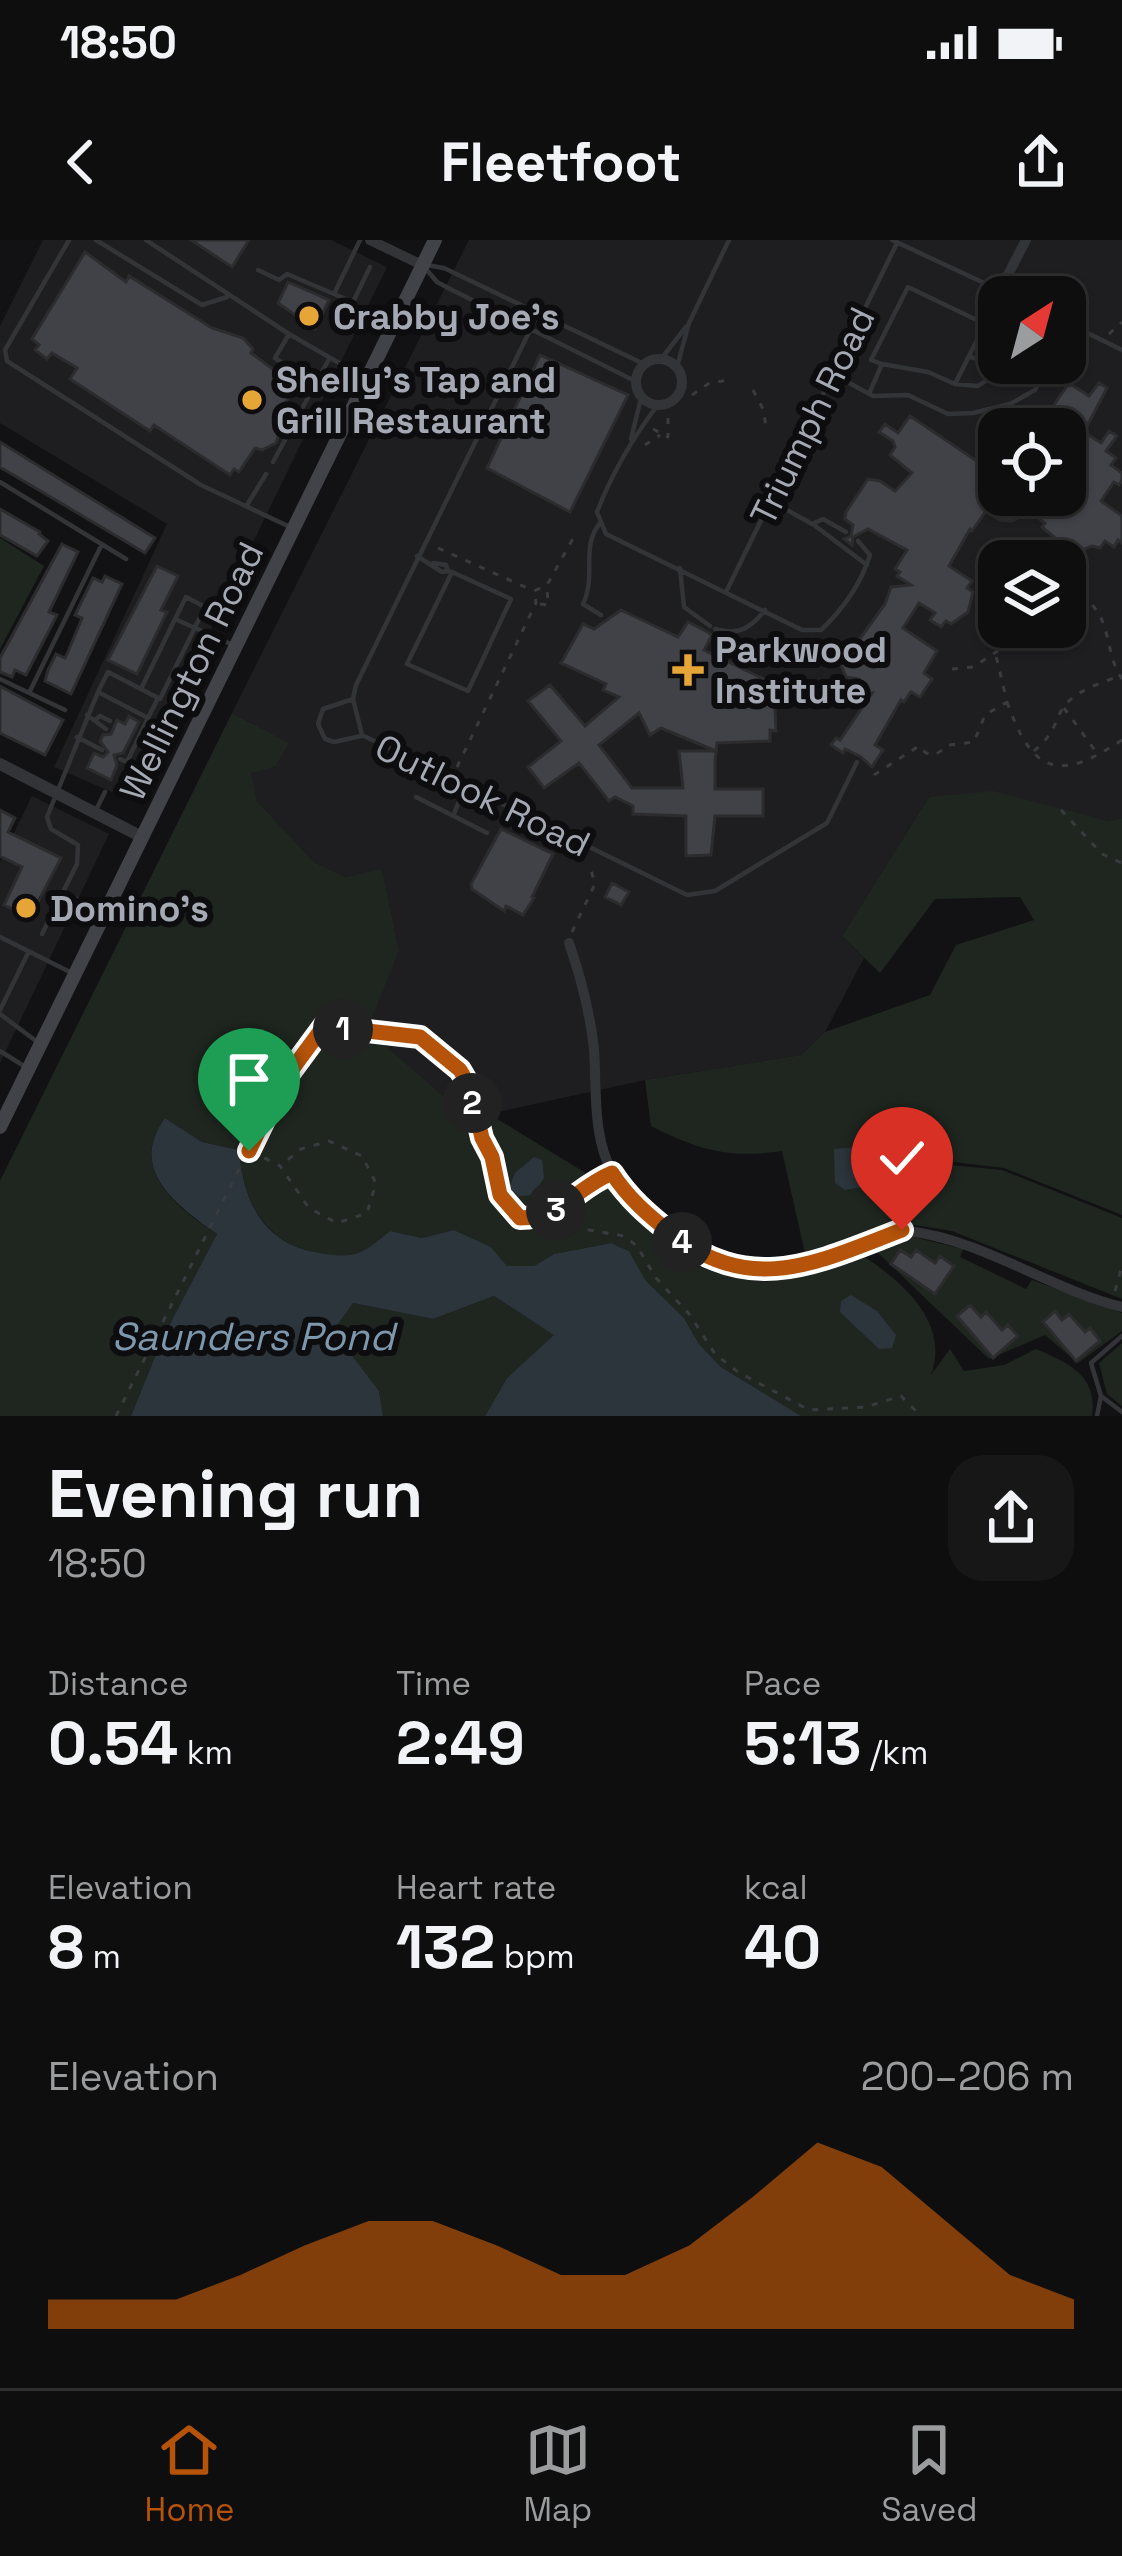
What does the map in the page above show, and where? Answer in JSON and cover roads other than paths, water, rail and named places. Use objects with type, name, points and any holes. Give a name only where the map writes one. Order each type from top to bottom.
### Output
[{"type":"main road","name":"Wellington Road","points":[[0,1127],[435,240]]},
{"type":"street","points":[[370,240],[422,265]]},
{"type":"street","points":[[1007,276],[1026,240]]},
{"type":"street","points":[[661,359],[677,367],[682,384],[675,400],[657,406],[641,398],[635,380],[644,364],[661,359]]},
{"type":"street","points":[[0,764],[142,837]]},
{"type":"street","points":[[568,942],[589,1010],[600,1137],[612,1173],[645,1212],[689,1248],[736,1268],[758,1271],[805,1265],[902,1230],[957,1241],[1117,1306]]},
{"type":"lane","points":[[69,240],[5,350],[7,361],[201,485],[295,529]]},
{"type":"lane","points":[[96,240],[202,304],[229,296]]},
{"type":"lane","points":[[146,240],[346,367],[364,385]]},
{"type":"lane","points":[[334,294],[360,240]]},
{"type":"lane","points":[[677,367],[689,323],[729,240]]},
{"type":"lane","points":[[895,241],[978,280]]},
{"type":"lane","name":"Triumph Road","points":[[727,590],[895,241]]},
{"type":"lane","points":[[422,265],[444,268],[644,364]]},
{"type":"lane","points":[[422,265],[436,283],[635,380]]},
{"type":"lane","points":[[340,331],[370,267]]},
{"type":"lane","points":[[258,270],[279,280],[287,274],[353,302]]},
{"type":"lane","points":[[955,384],[985,324],[908,287],[871,360],[928,372],[955,384],[981,384]]},
{"type":"lane","name":"Outlook Road","points":[[537,316],[417,556],[352,699],[362,735],[687,895],[716,891],[827,823],[856,762]]},
{"type":"lane","points":[[661,359],[689,323]]},
{"type":"lane","points":[[289,334],[274,358],[316,385]]},
{"type":"lane","points":[[1086,335],[1122,350]]},
{"type":"lane","points":[[970,357],[978,359]]},
{"type":"lane","points":[[273,462],[329,359]]},
{"type":"lane","points":[[869,394],[882,364]]},
{"type":"lane","points":[[833,374],[869,394],[908,395],[948,414],[1010,404],[1038,384]]},
{"type":"lane","points":[[641,398],[630,442],[597,512],[607,534],[802,630],[820,630],[837,615],[867,566],[870,554],[858,541]]},
{"type":"lane","points":[[630,442],[657,406]]},
{"type":"lane","points":[[246,507],[266,474]]},
{"type":"lane","points":[[0,482],[126,559]]},
{"type":"lane","points":[[771,501],[812,524],[867,566]]},
{"type":"lane","points":[[812,524],[823,519],[846,532]]},
{"type":"lane","points":[[600,523],[588,540],[591,588],[583,604],[601,615]]},
{"type":"lane","points":[[29,693],[103,544]]},
{"type":"lane","points":[[417,556],[442,572],[450,572],[511,599],[468,691],[407,664],[450,572]]},
{"type":"lane","points":[[680,568],[684,608],[712,628],[736,632],[749,628],[765,610]]},
{"type":"lane","points":[[120,759],[127,762],[137,733],[205,607],[185,597],[140,689]]},
{"type":"lane","points":[[175,619],[236,647]]},
{"type":"lane","points":[[42,934],[79,849],[75,841],[49,826],[47,818],[98,692],[108,672],[158,698]]},
{"type":"lane","points":[[0,680],[65,710]]},
{"type":"lane","points":[[98,692],[149,716]]},
{"type":"lane","points":[[352,699],[323,709],[317,724],[325,739],[334,742],[362,735]]},
{"type":"lane","points":[[124,705],[149,716]]},
{"type":"lane","points":[[87,715],[96,719]]},
{"type":"lane","points":[[96,719],[110,721]]},
{"type":"lane","points":[[96,719],[106,729]]},
{"type":"lane","points":[[77,737],[102,750]]},
{"type":"lane","points":[[453,816],[465,786]]},
{"type":"lane","points":[[95,812],[105,792]]},
{"type":"lane","points":[[416,797],[487,833]]},
{"type":"lane","points":[[62,892],[105,913]]},
{"type":"lane","points":[[0,937],[75,974]]},
{"type":"lane","points":[[28,953],[0,1012],[16,1030],[41,1044]]},
{"type":"lane","points":[[0,1051],[28,1069]]},
{"type":"lane","points":[[1097,1416],[1101,1396],[1090,1363],[1122,1336]]},
{"type":"lane","points":[[1101,1396],[1122,1412]]},
{"type":"water","name":"Saunders Pond","points":[[165,1118],[202,1142],[239,1150],[257,1214],[278,1237],[310,1251],[353,1254],[390,1231],[422,1238],[454,1230],[491,1247],[507,1266],[534,1266],[554,1254],[611,1243],[629,1251],[646,1281],[684,1318],[699,1344],[721,1367],[801,1416],[485,1416],[507,1378],[554,1335],[494,1296],[433,1319],[353,1303],[333,1331],[379,1391],[383,1416],[131,1416],[163,1337],[217,1234],[173,1199],[154,1170],[151,1154]]},
{"type":"water","points":[[880,1145],[893,1158],[885,1183],[845,1190],[835,1183],[834,1149]]},
{"type":"water","points":[[534,1157],[542,1160],[544,1178],[532,1195],[519,1196],[509,1188],[515,1173]]},
{"type":"water","points":[[851,1295],[877,1311],[896,1335],[892,1348],[879,1349],[840,1312],[841,1301]]},
{"type":"waterway","points":[[494,1194],[509,1188]]},
{"type":"place","name":"Crabby Joe's","points":[[309,316]]},
{"type":"place","name":"Shelly's Tap and Grill Restaurant","points":[[252,400]]},
{"type":"place","name":"Parkwood Institute","points":[[688,670]]},
{"type":"place","name":"Domino's","points":[[26,908]]}]
